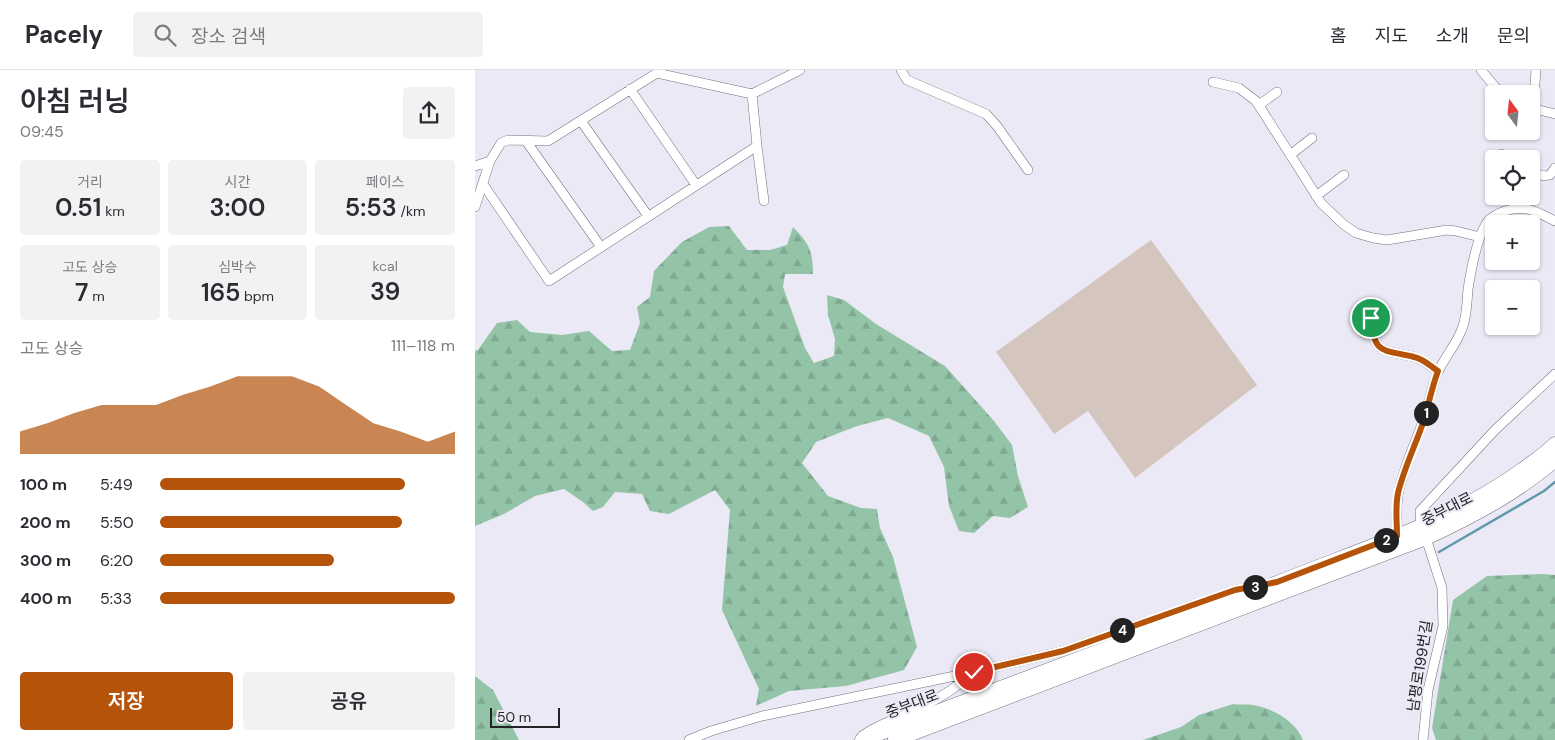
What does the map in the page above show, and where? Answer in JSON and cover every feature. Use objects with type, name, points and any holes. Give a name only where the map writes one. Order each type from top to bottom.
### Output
[{"type":"main road","name":"중부대로","points":[[862,740],[1246,596],[1277,582],[1397,536],[1424,532],[1504,483],[1555,444]]},
{"type":"main road","name":"중부대로","points":[[895,740],[1424,532],[1468,519],[1516,489],[1555,460]]},
{"type":"street","points":[[475,207],[491,161],[501,144],[509,140],[548,141],[657,72],[752,94],[799,70]]},
{"type":"street","points":[[901,70],[907,80],[986,114],[997,126],[1028,170]]},
{"type":"street","points":[[1481,70],[1494,85]]},
{"type":"street","points":[[1534,85],[1536,70]]},
{"type":"street","points":[[1213,82],[1239,88],[1249,94],[1259,105],[1321,204],[1355,233],[1387,240],[1456,230],[1480,237]]},
{"type":"street","points":[[631,89],[696,185]]},
{"type":"street","points":[[1259,105],[1277,92]]},
{"type":"street","points":[[752,94],[764,201]]},
{"type":"street","points":[[1540,111],[1555,114]]},
{"type":"street","points":[[581,121],[648,216]]},
{"type":"street","points":[[1291,155],[1312,138]]},
{"type":"street","points":[[526,141],[601,247]]},
{"type":"street","points":[[483,184],[549,281],[757,146]]},
{"type":"street","points":[[475,166],[491,161]]},
{"type":"street","points":[[1540,176],[1550,175],[1555,168]]},
{"type":"street","points":[[1317,196],[1344,176]]},
{"type":"street","points":[[1397,536],[1399,493],[1413,446],[1425,418],[1438,371],[1463,327],[1469,285],[1480,237],[1489,220],[1513,208],[1537,211],[1555,221]]},
{"type":"street","points":[[1371,318],[1374,340],[1381,348],[1387,352],[1415,357],[1425,361],[1438,371]]},
{"type":"street","name":"중부대로","points":[[1424,532],[1420,511],[1495,430],[1555,374]]},
{"type":"street","name":"남평로199번길","points":[[1423,740],[1428,690],[1443,626],[1442,588],[1424,532]]},
{"type":"street","points":[[689,740],[711,731],[763,716],[974,672],[1063,651],[1235,590],[1277,582]]},
{"type":"street","points":[[856,740],[869,730],[913,711],[960,685],[974,672]]},
{"type":"green space","points":[[729,226],[747,250],[770,250],[787,245],[793,227],[803,238],[811,253],[813,274],[785,274],[783,287],[805,348],[814,363],[834,356],[835,339],[828,315],[827,295],[844,300],[876,324],[945,366],[994,421],[1012,445],[1018,476],[1028,507],[1010,518],[993,516],[974,533],[959,531],[949,506],[944,467],[929,436],[888,418],[857,426],[816,442],[802,463],[828,496],[861,508],[877,509],[880,528],[893,557],[917,647],[904,670],[846,686],[789,691],[756,706],[759,689],[722,610],[730,510],[715,490],[669,514],[650,511],[642,494],[615,492],[603,507],[593,511],[564,489],[535,496],[504,514],[475,526],[475,351],[478,350],[497,323],[517,320],[530,332],[562,335],[589,331],[612,351],[630,350],[640,323],[637,307],[650,297],[654,271],[682,242],[709,227]]},
{"type":"green space","points":[[1555,575],[1555,740],[1436,740],[1432,728],[1453,600],[1487,576]]},
{"type":"green space","points":[[475,676],[493,690],[519,740],[475,740]]},
{"type":"green space","points":[[1233,704],[1253,705],[1283,716],[1300,733],[1303,740],[1143,740],[1181,727],[1199,715]]},
{"type":"building","points":[[1151,240],[1257,385],[1135,478],[1088,411],[1054,434],[996,352]]},
{"type":"waterway","points":[[1439,552],[1544,491],[1555,482]]},
{"type":"route","points":[[974,672],[1063,651],[1235,590],[1277,582],[1397,536],[1399,493],[1415,441],[1425,418],[1438,371],[1425,361],[1415,357],[1387,352],[1381,348],[1374,340],[1371,318]]}]
